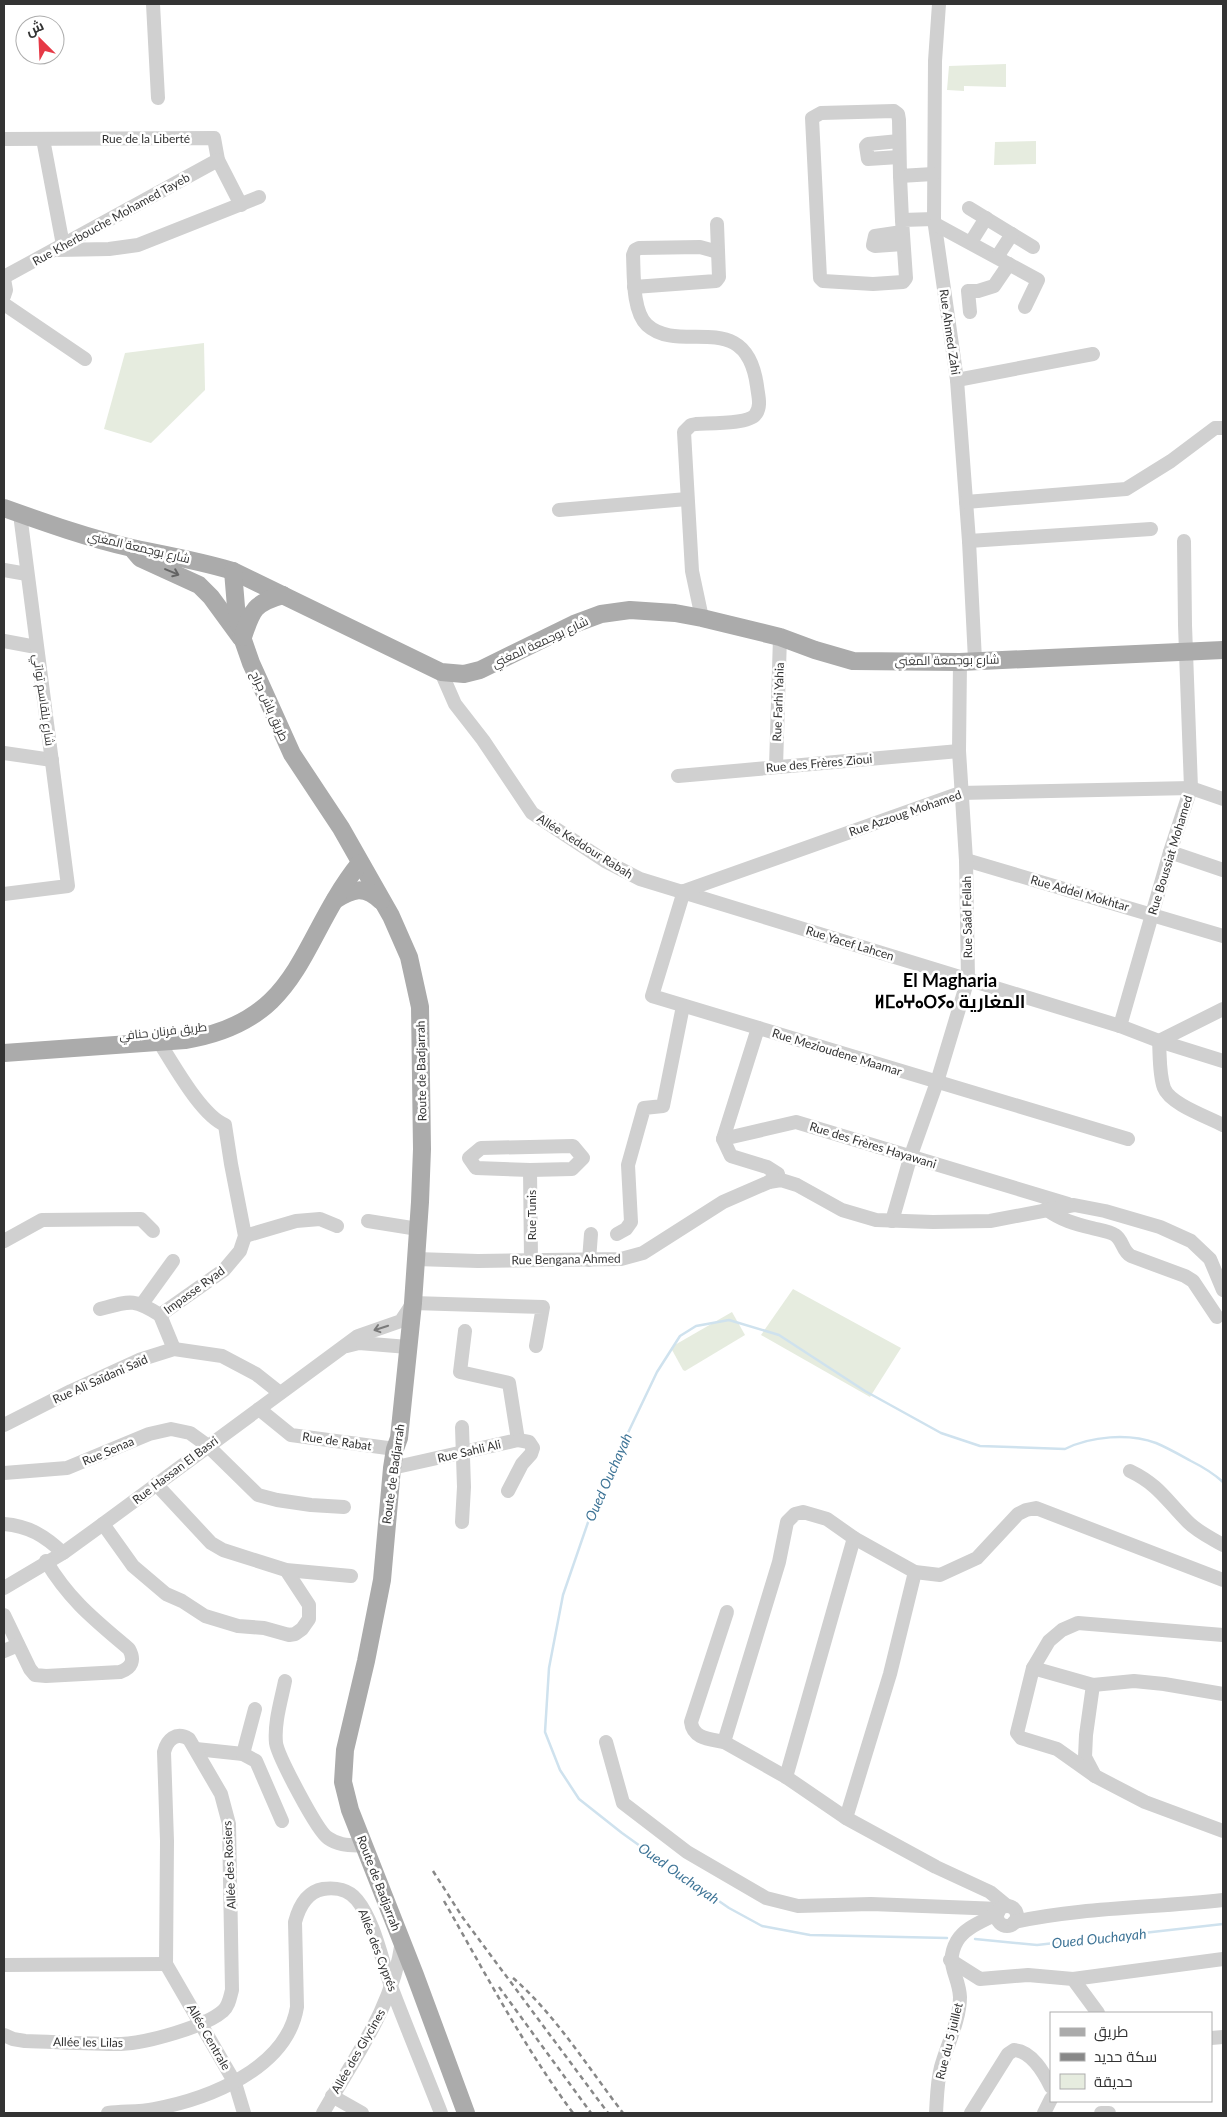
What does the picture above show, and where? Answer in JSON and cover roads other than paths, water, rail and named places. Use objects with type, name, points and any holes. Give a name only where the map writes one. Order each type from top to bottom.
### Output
[{"type":"main road","name":"شارع بوجمعة المغني","points":[[4,508],[70,531],[131,548],[201,561],[233,571],[441,672],[464,674],[480,670],[574,624],[601,614],[630,610],[702,618],[780,637],[815,650],[853,660],[967,661],[1223,650]]},
{"type":"main road","points":[[131,548],[140,558],[198,585],[211,597],[242,640]]},
{"type":"main road","name":"طريق باش جراح","points":[[233,571],[236,607],[242,640],[251,663],[292,754],[351,846]]},
{"type":"main road","points":[[242,640],[251,613],[256,607],[262,602],[283,595]]},
{"type":"main road","name":"طريق فرنان حنافي","points":[[4,1044],[188,1030],[217,1024],[238,1015],[259,1001],[273,988],[285,972],[340,875],[351,846]]},
{"type":"main road","name":"طريق فرنان حنافي","points":[[4,1054],[159,1042],[208,1036],[240,1023],[264,1008],[290,981],[335,900],[351,846]]},
{"type":"main road","name":"Route de Badjarrah","points":[[351,846],[386,907],[410,957],[420,1007],[422,1149],[413,1303],[399,1438],[392,1468],[382,1580],[343,1762],[343,1782],[346,1795],[466,2113]]},
{"type":"main road","points":[[335,900],[350,892],[363,890],[374,895],[386,907]]},
{"type":"street","points":[[153,4],[158,98]]},
{"type":"street","name":"Rue Ahmed Zahi","points":[[939,4],[935,61],[933,174],[935,221],[957,380],[969,541],[967,661]]},
{"type":"street","points":[[894,110],[898,114],[899,157],[906,278],[898,283],[873,284],[823,281],[818,275],[812,118],[821,113],[894,110]]},
{"type":"street","name":"Rue de la Liberté","points":[[4,139],[214,138],[218,160],[241,206]]},
{"type":"street","points":[[42,139],[59,247],[109,249],[138,245],[241,206],[259,197]]},
{"type":"street","points":[[899,141],[868,144],[866,146],[868,159],[899,157]]},
{"type":"street","name":"Rue Kherbouche Mohamed Tayeb","points":[[4,278],[218,160]]},
{"type":"street","points":[[900,176],[933,174]]},
{"type":"street","points":[[969,208],[1033,247]]},
{"type":"street","points":[[971,242],[986,218]]},
{"type":"street","points":[[903,232],[935,221],[1038,280],[1025,307]]},
{"type":"street","points":[[634,287],[716,281],[719,276],[717,224]]},
{"type":"street","points":[[970,312],[968,291],[978,291],[994,286],[1012,234]]},
{"type":"street","points":[[702,618],[692,571],[684,432],[691,425],[753,418],[760,405],[755,372],[752,363],[745,353],[725,339],[712,336],[671,336],[658,332],[645,324],[640,313],[634,287],[633,255],[635,250],[639,248],[700,247],[718,252]]},
{"type":"street","points":[[4,278],[6,290],[4,296]]},
{"type":"street","points":[[4,304],[85,359]]},
{"type":"street","points":[[957,380],[1093,354]]},
{"type":"street","points":[[966,502],[1126,490],[1171,461],[1215,428],[1223,428]]},
{"type":"street","points":[[559,510],[687,499]]},
{"type":"street","name":"شارع بلقاسم تواتي","points":[[4,894],[68,886],[20,514]]},
{"type":"street","points":[[969,541],[1151,529]]},
{"type":"street","name":"Rue Boussiat Mohamed","points":[[1120,1026],[1170,852],[1191,788],[1184,541]]},
{"type":"street","points":[[4,570],[27,574]]},
{"type":"street","name":"Rue Farhi Yahia","points":[[776,767],[780,637]]},
{"type":"street","points":[[4,641],[36,647]]},
{"type":"street","name":"Rue Saâd Fellah","points":[[892,1221],[911,1155],[937,1082],[968,979],[966,860],[960,792],[959,751],[967,661]]},
{"type":"street","name":"Allée Keddour Rabah","points":[[441,672],[455,704],[483,740],[532,813],[622,870],[640,879],[684,891]]},
{"type":"street","name":"Rue des Frères Zioui","points":[[678,776],[959,751]]},
{"type":"street","points":[[4,754],[52,760]]},
{"type":"street","name":"Rue Azzoug Mohamed","points":[[684,891],[960,792],[1191,788],[1223,799]]},
{"type":"street","points":[[1170,852],[1223,870]]},
{"type":"street","name":"Rue Addel Mokhtar","points":[[966,860],[1223,936]]},
{"type":"street","name":"Rue Yacef Lahcen","points":[[684,891],[1120,1026],[1159,1041],[1223,1061]]},
{"type":"street","name":"Rue Mezioudene Maamar","points":[[684,891],[652,996],[1128,1139]]},
{"type":"street","points":[[617,1234],[626,1229],[631,1222],[628,1165],[644,1108],[663,1106],[684,1006]]},
{"type":"street","points":[[1223,1009],[1159,1041],[1164,1090],[1177,1103],[1223,1125]]},
{"type":"street","points":[[758,1028],[723,1138],[731,1156],[767,1167],[778,1174],[769,1182]]},
{"type":"street","points":[[159,1042],[202,1107],[215,1121],[225,1125],[245,1236],[296,1221],[320,1218],[337,1226]]},
{"type":"street","name":"Rue des Frères Hayawani","points":[[723,1138],[796,1122],[1074,1205]]},
{"type":"street","points":[[573,1146],[583,1158],[572,1169],[530,1170],[476,1168],[469,1158],[481,1148],[573,1146]]},
{"type":"street","name":"Rue Tunis","points":[[530,1170],[531,1259]]},
{"type":"street","name":"Rue Bengana Ahmed","points":[[416,1259],[478,1261],[621,1259],[643,1253],[723,1202],[769,1182],[781,1180],[797,1185],[842,1210],[876,1220],[990,1221],[1074,1205],[1105,1211],[1160,1226],[1191,1241],[1210,1259],[1223,1290]]},
{"type":"street","points":[[1046,1209],[1058,1218],[1071,1223],[1114,1234],[1126,1253],[1131,1256],[1185,1276],[1193,1281],[1217,1317]]},
{"type":"street","points":[[4,1241],[42,1220],[141,1219],[153,1231]]},
{"type":"street","points":[[368,1221],[418,1229]]},
{"type":"street","points":[[589,1260],[591,1234]]},
{"type":"street","name":"Impasse Ryad","points":[[100,1309],[127,1301],[142,1304],[160,1315],[224,1270],[240,1251],[245,1236]]},
{"type":"street","points":[[142,1304],[173,1261]]},
{"type":"street","points":[[413,1303],[543,1306],[536,1346]]},
{"type":"street","name":"Rue Hassan El Basri","points":[[4,1588],[46,1561],[63,1553],[358,1336],[401,1321],[413,1303]]},
{"type":"street","points":[[160,1315],[174,1349]]},
{"type":"street","name":"Rue Sahli Ali","points":[[392,1468],[518,1440],[509,1382],[460,1372],[465,1331]]},
{"type":"street","name":"Rue Hassan El Basri","points":[[344,1347],[360,1343],[408,1347]]},
{"type":"street","name":"Rue Ali Saïdani Saïd","points":[[4,1425],[71,1391],[139,1360],[174,1349],[222,1356],[256,1374],[280,1393]]},
{"type":"street","name":"Rue de Rabat","points":[[259,1409],[291,1435],[395,1449]]},
{"type":"street","points":[[462,1427],[464,1451],[462,1522]]},
{"type":"street","name":"Rue Senaa","points":[[4,1473],[67,1468],[149,1434],[171,1429],[190,1433],[208,1446],[258,1495],[294,1503],[344,1507]]},
{"type":"street","points":[[508,1491],[533,1448],[529,1442],[518,1440]]},
{"type":"street","points":[[1130,1471],[1148,1480],[1158,1488],[1189,1523],[1200,1532],[1223,1545]]},
{"type":"street","points":[[156,1484],[211,1543],[232,1554],[286,1570],[351,1576]]},
{"type":"street","points":[[724,1742],[778,1562],[787,1522],[795,1514],[803,1512],[827,1519],[854,1538],[915,1572],[940,1575],[977,1558],[1018,1514],[1036,1508],[1223,1580]]},
{"type":"street","points":[[4,1524],[35,1531],[47,1538],[63,1553]]},
{"type":"street","points":[[103,1524],[133,1566],[166,1594],[193,1607],[205,1616],[238,1626],[264,1628],[289,1635],[295,1634],[302,1629],[309,1619],[309,1605],[286,1570]]},
{"type":"street","points":[[786,1777],[854,1538]]},
{"type":"street","points":[[4,1615],[30,1669],[35,1675],[120,1672],[132,1663],[129,1649],[79,1606],[60,1584],[46,1561]]},
{"type":"street","points":[[846,1818],[890,1674],[915,1572]]},
{"type":"street","points":[[727,1612],[691,1722],[692,1729],[698,1736],[724,1742],[786,1777],[846,1818],[936,1866],[990,1892],[1005,1914]]},
{"type":"street","points":[[1223,1635],[1078,1623],[1056,1633],[1033,1668],[1017,1730],[1018,1736],[1057,1749],[1095,1776],[1145,1802],[1223,1831]]},
{"type":"street","points":[[4,1651],[18,1645]]},
{"type":"street","points":[[1033,1668],[1093,1685],[1134,1681],[1223,1694]]},
{"type":"street","points":[[285,1681],[276,1734],[277,1746],[285,1765],[324,1835],[339,1844],[365,1846]]},
{"type":"street","points":[[1093,1685],[1085,1757],[1095,1776]]},
{"type":"street","points":[[242,1754],[255,1709]]},
{"type":"street","name":"Allée des Rosiers","points":[[166,1964],[167,1841],[164,1752],[167,1742],[178,1736],[189,1739],[196,1749],[221,1794],[227,1814],[232,1990],[224,2010],[201,2024]]},
{"type":"street","points":[[606,1742],[623,1803],[687,1852],[766,1898],[798,1906],[871,1904],[1044,1915],[1223,1900]]},
{"type":"street","points":[[196,1749],[242,1754],[256,1761],[282,1821]]},
{"type":"street","name":"Allée des Cyprés","points":[[235,2082],[278,2048],[289,2034],[294,2021],[297,2007],[296,1922],[298,1910],[309,1895],[321,1889],[338,1889],[350,1893],[356,1899],[370,1924],[392,1988],[441,2113]]},
{"type":"street","points":[[1005,1914],[968,1929],[957,1940],[950,1960],[980,1979],[1028,1975],[1073,1979],[1223,1959]]},
{"type":"street","name":"Allée des Glycines","points":[[323,2113],[381,2014],[399,1965],[402,1941]]},
{"type":"street","name":"Rue du 5 juillet","points":[[936,2113],[940,2070],[959,2007],[960,1995],[950,1960]]},
{"type":"street","points":[[4,1965],[166,1964]]},
{"type":"street","name":"Allée Centrale","points":[[166,1964],[235,2082],[244,2113]]},
{"type":"street","points":[[1073,1979],[1097,2012]]},
{"type":"street","name":"Allée les Lilas","points":[[4,2035],[25,2041],[123,2044],[152,2039],[201,2024]]},
{"type":"street","points":[[971,2113],[1008,2054],[1014,2050],[1022,2051],[1033,2060],[1041,2069],[1050,2085]]},
{"type":"street","points":[[108,2113],[151,2110],[179,2104],[235,2082]]},
{"type":"street","points":[[332,2096],[362,2113]]},
{"type":"street","points":[[1044,2113],[1050,2101]]},
{"type":"street","points":[[1101,2113],[1110,2113]]},
{"type":"waterway","name":"Oued Ouchayah","points":[[947,1938],[810,1935],[762,1926],[729,1908],[622,1833],[579,1799],[560,1770],[545,1732],[549,1668],[563,1595],[595,1502],[657,1372],[680,1336],[696,1326],[729,1320],[779,1335],[865,1391],[941,1433],[980,1446],[1065,1449],[1086,1441],[1110,1437],[1134,1438],[1165,1447],[1204,1468],[1223,1482]]},
{"type":"waterway","name":"Oued Ouchayah","points":[[975,1939],[1037,1945],[1223,1924]]},
{"type":"railway","points":[[433,1871],[463,1918],[608,2113]]},
{"type":"railway","points":[[444,1901],[521,2036],[573,2113]]},
{"type":"railway","points":[[513,1978],[543,2008],[571,2042],[623,2113]]},
{"type":"railway","points":[[499,1987],[591,2113]]},
{"type":"district","name":"El Magharia ⵍⵎⴰⵖⴰⵔⵢⴰ المغارية","points":[[950,990]]}]
